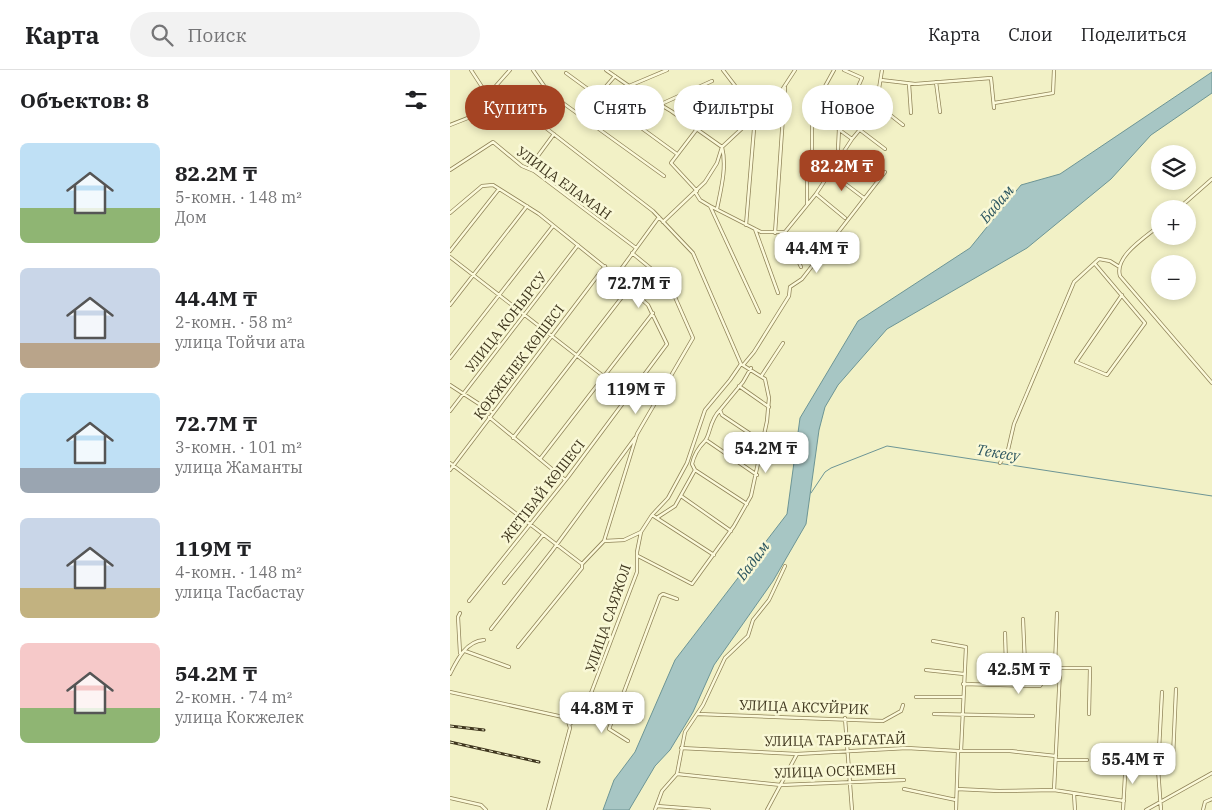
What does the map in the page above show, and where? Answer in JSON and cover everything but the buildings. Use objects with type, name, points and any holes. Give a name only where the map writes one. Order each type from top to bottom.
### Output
[{"type":"street","points":[[471,70],[481,85]]},
{"type":"street","points":[[497,85],[510,70]]},
{"type":"street","points":[[533,70],[549,93],[575,112]]},
{"type":"street","points":[[606,70],[628,85]]},
{"type":"street","points":[[631,85],[667,70]]},
{"type":"street","points":[[723,70],[734,85]]},
{"type":"street","points":[[775,233],[786,83],[795,70]]},
{"type":"street","points":[[826,85],[834,70]]},
{"type":"street","points":[[844,70],[862,78],[859,85]]},
{"type":"street","points":[[880,85],[882,70]]},
{"type":"street","points":[[994,103],[1053,93],[1054,70]]},
{"type":"street","points":[[566,73],[582,85]]},
{"type":"street","points":[[607,85],[615,76]]},
{"type":"street","points":[[881,80],[909,84],[991,78],[994,108]]},
{"type":"street","points":[[664,103],[712,81]]},
{"type":"street","points":[[936,82],[940,112]]},
{"type":"street","points":[[909,84],[911,113]]},
{"type":"street","points":[[893,118],[903,126]]},
{"type":"street","points":[[450,126],[465,120]]},
{"type":"street","points":[[549,130],[659,217],[693,253],[742,363],[762,375],[767,384],[769,407],[757,475],[747,504],[714,555],[692,584],[637,556]]},
{"type":"street","points":[[600,130],[664,176]]},
{"type":"street","points":[[644,130],[677,154]]},
{"type":"street","points":[[697,130],[671,164],[696,192],[700,200],[755,230],[775,233],[786,232],[816,194],[860,130],[885,149]]},
{"type":"street","points":[[699,130],[722,147],[725,157],[717,209]]},
{"type":"street","points":[[663,222],[696,192],[717,163],[722,147],[741,130]]},
{"type":"street","points":[[746,225],[754,130]]},
{"type":"street","points":[[807,206],[807,178],[812,169],[812,130]]},
{"type":"street","points":[[838,148],[839,130]]},
{"type":"street","points":[[840,130],[852,139]]},
{"type":"street","points":[[529,168],[554,134]]},
{"type":"street","name":"УЛИЦА ЕЛАМАН","points":[[450,170],[493,142],[522,166],[529,168],[636,248]]},
{"type":"street","points":[[842,154],[871,172]]},
{"type":"street","name":"УЛИЦА САЯЖОЛ","points":[[570,724],[585,710],[588,704],[637,572],[637,556],[641,532],[652,515],[668,498],[687,464],[704,410],[742,363],[754,352],[789,296],[790,287],[802,279],[885,172]]},
{"type":"street","points":[[831,173],[864,198]]},
{"type":"street","points":[[1188,200],[1212,179]]},
{"type":"street","points":[[450,213],[482,186],[493,185],[526,206],[605,266],[653,313],[540,459]]},
{"type":"street","points":[[450,251],[500,189]]},
{"type":"street","points":[[816,194],[845,218]]},
{"type":"street","points":[[450,305],[526,206]]},
{"type":"street","points":[[710,206],[759,312]]},
{"type":"street","points":[[616,276],[659,217]]},
{"type":"street","points":[[450,358],[553,226]]},
{"type":"street","points":[[755,230],[778,293]]},
{"type":"street","points":[[786,232],[801,267]]},
{"type":"street","points":[[1151,233],[1123,258],[1118,266],[1123,282],[1212,383]]},
{"type":"street","name":"УЛИЦА КОНЫРСУ","points":[[450,411],[578,245]]},
{"type":"street","points":[[518,647],[582,568],[582,564],[604,541],[636,438],[648,413],[693,338],[671,288],[654,270],[632,253]]},
{"type":"street","points":[[450,257],[629,396]]},
{"type":"street","points":[[1000,463],[1008,450],[1014,424],[1074,282],[1099,259],[1118,266]]},
{"type":"street","points":[[1095,264],[1145,323],[1107,375],[1076,362],[1122,296]]},
{"type":"street","name":"КӨКЖЕЛЕК КӨШЕСІ","points":[[450,470],[605,266]]},
{"type":"street","points":[[513,438],[629,288]]},
{"type":"street","name":"ЖЕТІБАЙ КӨШЕСІ","points":[[469,601],[629,396],[667,344],[653,313]]},
{"type":"street","points":[[762,375],[783,343]]},
{"type":"street","points":[[747,504],[696,470],[692,462],[700,444],[706,440],[713,417],[739,386],[751,368]]},
{"type":"street","points":[[450,385],[464,392],[493,413]]},
{"type":"street","points":[[739,386],[769,407]]},
{"type":"street","points":[[720,410],[722,415],[733,420],[764,443]]},
{"type":"street","points":[[489,418],[564,479]]},
{"type":"street","points":[[491,629],[636,438]]},
{"type":"street","points":[[706,440],[757,475]]},
{"type":"street","points":[[450,463],[582,564]]},
{"type":"street","points":[[658,517],[673,508],[696,470]]},
{"type":"street","points":[[680,496],[731,531]]},
{"type":"street","points":[[652,515],[658,517],[714,555]]},
{"type":"street","points":[[604,541],[624,540],[641,532]]},
{"type":"street","points":[[504,583],[543,534]]},
{"type":"street","points":[[655,810],[662,792],[677,774],[682,737],[698,714],[725,658],[748,636],[753,620],[769,600],[785,566]]},
{"type":"street","points":[[628,742],[610,729],[615,713],[661,594],[677,599]]},
{"type":"street","points":[[450,673],[460,653],[458,617],[460,613]]},
{"type":"street","points":[[1054,790],[1059,668],[1056,666],[1057,613]]},
{"type":"street","points":[[1023,619],[1025,665]]},
{"type":"street","points":[[1005,633],[1006,664]]},
{"type":"street","points":[[460,653],[478,641],[484,640]]},
{"type":"street","points":[[934,641],[965,645],[962,696],[963,714],[956,810]]},
{"type":"street","points":[[465,651],[510,667]]},
{"type":"street","points":[[964,684],[1040,686],[1044,680],[1044,666]]},
{"type":"street","points":[[1059,668],[1090,668],[1089,714]]},
{"type":"street","points":[[926,670],[964,674]]},
{"type":"street","points":[[1136,768],[1164,769],[1173,757],[1176,690]]},
{"type":"street","points":[[450,692],[566,718],[577,716]]},
{"type":"street","points":[[1161,810],[1158,769],[1162,692]]},
{"type":"street","points":[[916,697],[962,696]]},
{"type":"street","points":[[588,704],[641,719]]},
{"type":"street","name":"УЛИЦА АКСУЙРИК","points":[[698,714],[883,720],[901,710],[903,705]]},
{"type":"street","points":[[934,714],[1033,716]]},
{"type":"street","points":[[548,810],[570,724],[566,718]]},
{"type":"street","points":[[845,718],[852,810]]},
{"type":"street","name":"УЛИЦА ТАРБАГАТАЙ","points":[[681,748],[796,754],[906,748],[1010,751],[1056,756]]},
{"type":"street","points":[[767,810],[796,754]]},
{"type":"street","points":[[1123,810],[1126,759]]},
{"type":"street","points":[[1056,760],[1087,760]]},
{"type":"street","points":[[1098,767],[1125,770]]},
{"type":"street","points":[[1146,810],[1212,773]]},
{"type":"street","name":"УЛИЦА ОСКЕМЕН","points":[[677,774],[781,785],[850,780],[904,780]]},
{"type":"street","name":"УЛИЦА ОСКЕМЕН","points":[[904,789],[956,800]]},
{"type":"street","points":[[957,789],[992,791],[1054,790],[1124,801]]},
{"type":"street","points":[[1074,794],[1075,810]]},
{"type":"street","points":[[450,798],[480,805],[486,810]]},
{"type":"street","points":[[1204,810],[1205,802],[1212,799]]},
{"type":"street","points":[[657,806],[709,810]]},
{"type":"water","name":"Бадам","points":[[1212,72],[1212,93],[1151,135],[1111,179],[1027,248],[887,329],[838,385],[825,407],[819,430],[806,524],[773,581],[714,665],[693,712],[670,750],[655,766],[629,810],[603,810],[614,780],[635,752],[675,660],[787,514],[800,418],[858,321],[970,248],[1021,185],[1060,174]]},
{"type":"waterway","name":"Текесу","points":[[811,493],[825,472],[831,468],[887,446],[1212,496]]},
{"type":"railway","points":[[450,726],[484,730]]},
{"type":"railway","points":[[450,742],[539,762]]}]
